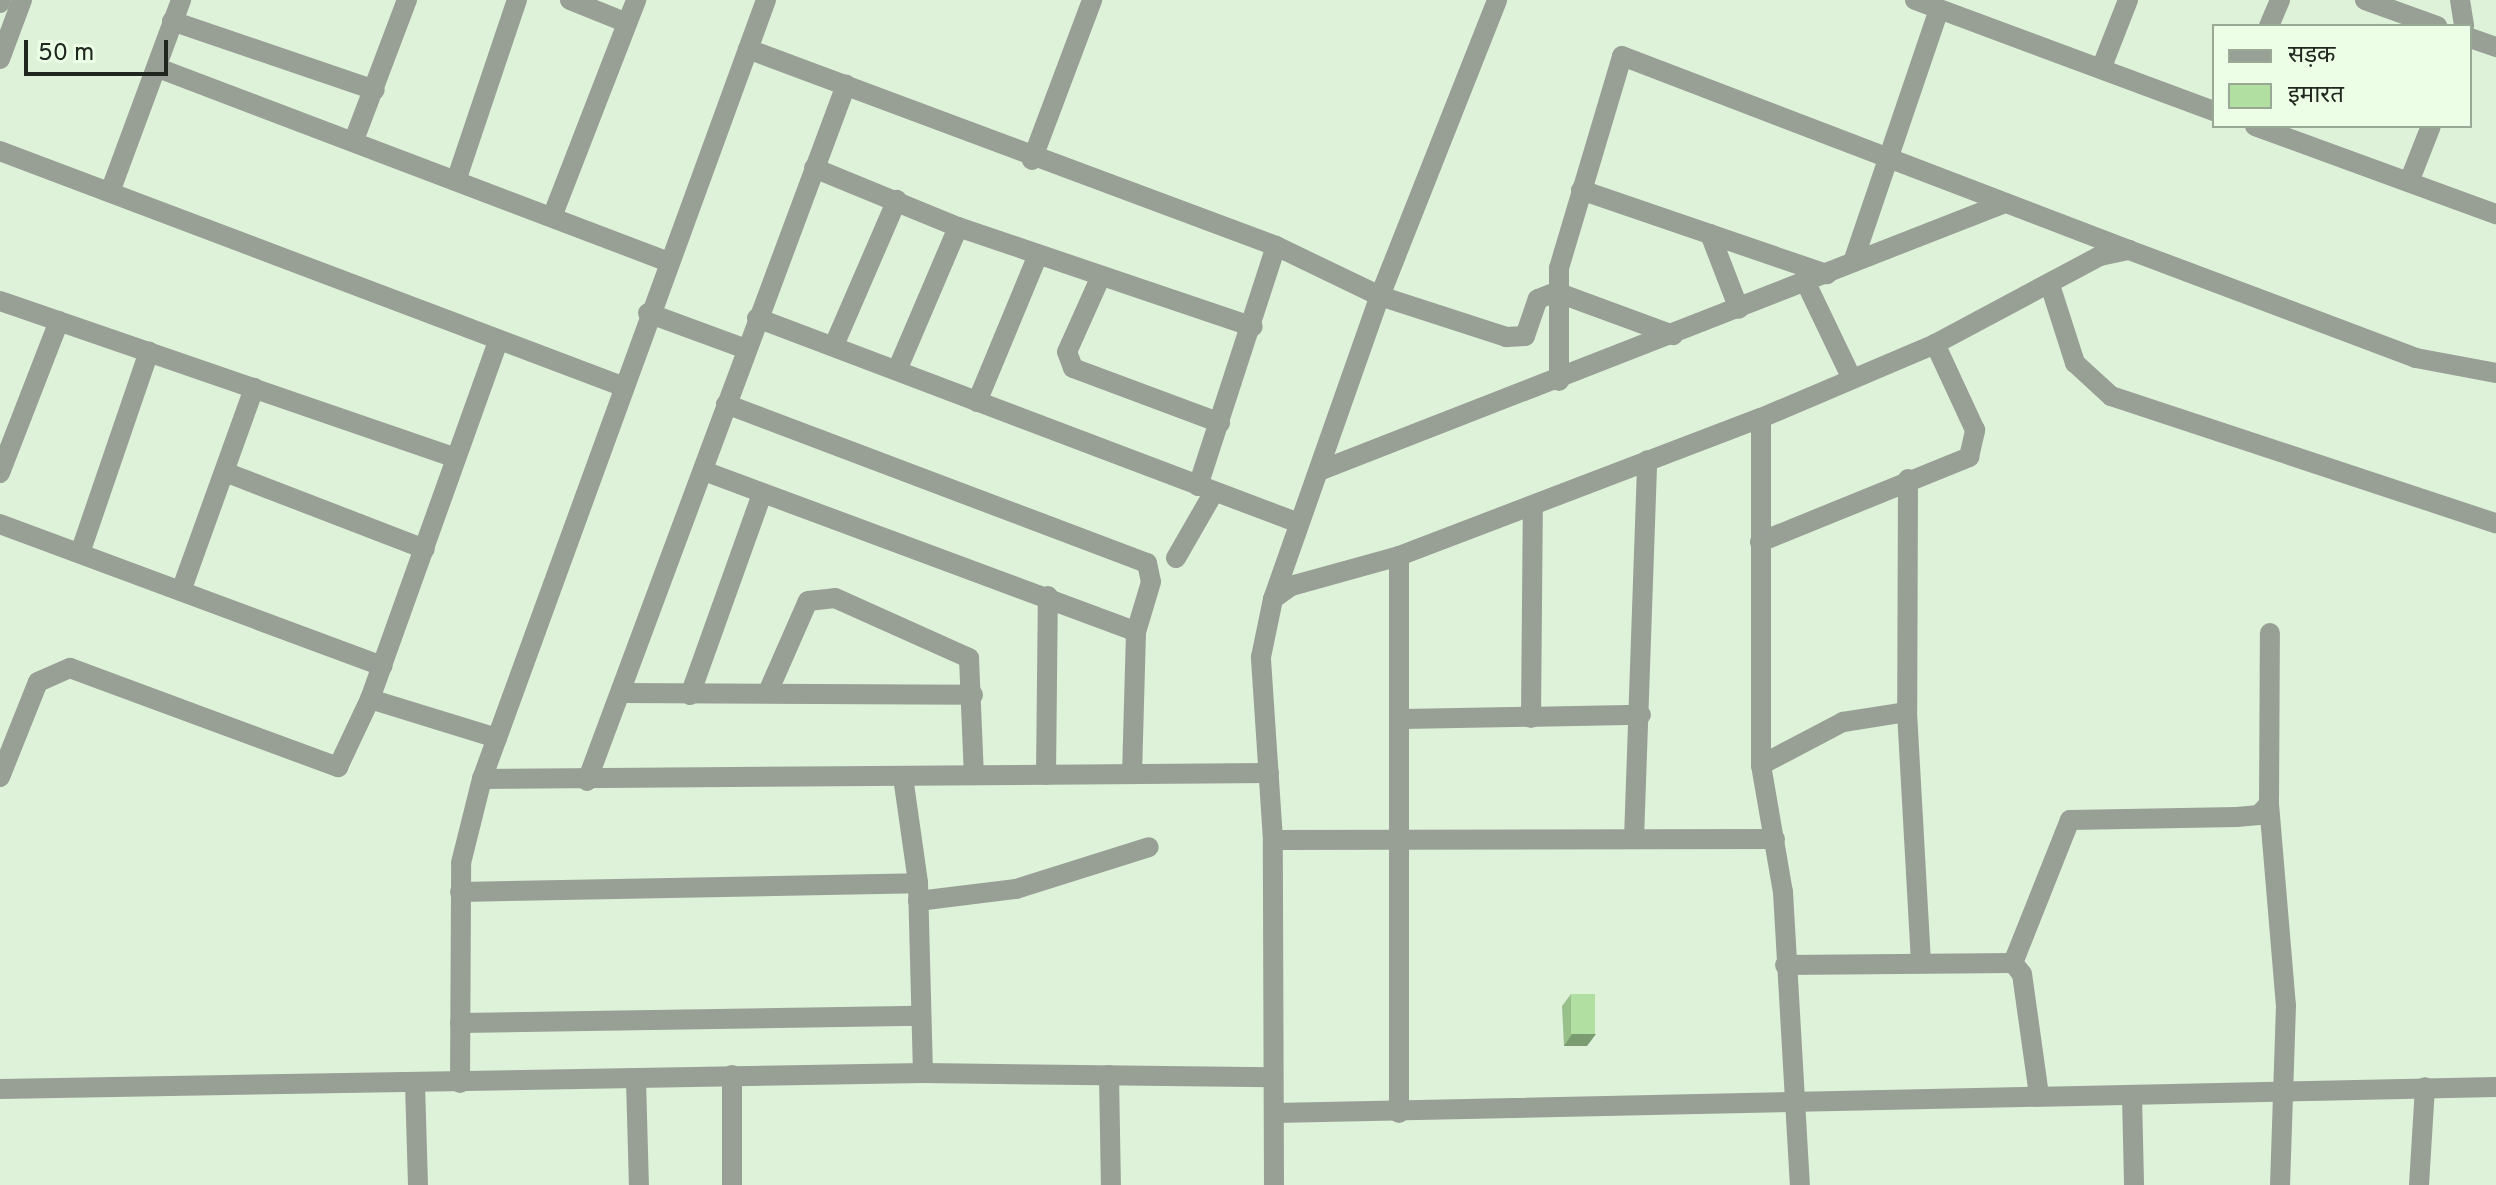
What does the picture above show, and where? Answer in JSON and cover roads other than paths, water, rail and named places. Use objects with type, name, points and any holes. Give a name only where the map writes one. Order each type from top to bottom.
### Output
[{"type":"street","points":[[0,59],[22,0]]},
{"type":"street","points":[[110,192],[181,0]]},
{"type":"street","points":[[354,140],[407,0]]},
{"type":"street","points":[[457,178],[517,0]]},
{"type":"street","points":[[570,0],[627,23]]},
{"type":"street","points":[[552,217],[636,0]]},
{"type":"street","points":[[460,1083],[460,892],[482,779],[666,261],[766,0]]},
{"type":"street","points":[[1274,1185],[1273,840],[1261,657],[1273,599],[1296,522],[1319,471],[1380,296],[1497,0]]},
{"type":"street","points":[[1915,0],[1939,10],[1967,9],[2101,69],[2212,110]]},
{"type":"street","points":[[2101,69],[2128,0]]},
{"type":"street","points":[[2270,24],[2280,0]]},
{"type":"street","points":[[2365,0],[2431,24]]},
{"type":"street","points":[[2460,0],[2464,24]]},
{"type":"street","points":[[1032,160],[1088,1]]},
{"type":"street","points":[[1853,262],[1939,10]]},
{"type":"street","points":[[172,21],[375,90]]},
{"type":"street","points":[[2472,39],[2496,47]]},
{"type":"street","points":[[748,49],[1032,160],[1276,246],[1380,296],[1518,338],[1531,328],[1538,299],[1556,292],[1673,335]]},
{"type":"street","points":[[1559,381],[1556,292],[1581,190],[1622,56],[2416,358],[2496,373]]},
{"type":"street","points":[[158,68],[457,178],[666,261]]},
{"type":"street","points":[[587,781],[846,85]]},
{"type":"street","points":[[2260,128],[2496,214]]},
{"type":"street","points":[[2409,182],[2430,128]]},
{"type":"street","points":[[0,151],[498,342],[622,386]]},
{"type":"street","points":[[814,168],[958,227],[1253,327]]},
{"type":"street","points":[[1581,190],[1827,274]]},
{"type":"street","points":[[835,343],[897,200]]},
{"type":"street","points":[[1319,471],[1559,381],[2005,203]]},
{"type":"street","points":[[898,368],[958,227]]},
{"type":"street","points":[[1710,234],[1739,309]]},
{"type":"street","points":[[1176,558],[1206,489],[1220,423],[1253,327],[1276,246]]},
{"type":"street","points":[[1273,599],[1312,578],[1399,556],[1761,418],[1851,377],[1935,344],[2100,256],[2129,250]]},
{"type":"street","points":[[977,402],[1038,255]]},
{"type":"street","points":[[1101,276],[1067,352],[1073,368],[1220,423]]},
{"type":"street","points":[[1806,283],[1851,377]]},
{"type":"street","points":[[2050,285],[2075,363],[2111,396],[2496,523]]},
{"type":"street","points":[[0,301],[454,457]]},
{"type":"street","points":[[648,313],[746,349]]},
{"type":"street","points":[[757,318],[835,343],[977,402],[1296,522]]},
{"type":"street","points":[[0,473],[59,321]]},
{"type":"street","points":[[0,777],[25,707],[51,671],[70,668],[329,769],[346,760],[498,342]]},
{"type":"street","points":[[1760,542],[1908,479],[1954,466],[1975,445],[1935,344]]},
{"type":"street","points":[[80,553],[149,351]]},
{"type":"street","points":[[181,591],[254,388]]},
{"type":"street","points":[[726,404],[1125,549],[1151,571],[1136,632],[1132,772]]},
{"type":"street","points":[[1761,418],[1761,765],[1775,839],[1800,1185]]},
{"type":"street","points":[[1634,839],[1641,715],[1647,460]]},
{"type":"street","points":[[704,471],[1048,596],[1136,632]]},
{"type":"street","points":[[225,472],[425,549]]},
{"type":"street","points":[[1908,479],[1907,712],[1921,961]]},
{"type":"street","points":[[690,695],[762,494]]},
{"type":"street","points":[[1531,718],[1533,506]]},
{"type":"street","points":[[0,524],[382,666]]},
{"type":"street","points":[[1399,556],[1404,839],[1399,1113]]},
{"type":"street","points":[[768,692],[799,616],[818,596],[969,658],[973,695],[974,775]]},
{"type":"street","points":[[1046,775],[1048,596]]},
{"type":"street","points":[[2270,633],[2269,804],[2285,964],[2280,1185]]},
{"type":"street","points":[[620,693],[973,695]]},
{"type":"street","points":[[370,699],[497,738]]},
{"type":"street","points":[[1761,765],[1843,722],[1907,712]]},
{"type":"street","points":[[1403,719],[1641,715]]},
{"type":"street","points":[[482,779],[587,781],[1132,772],[1269,773]]},
{"type":"street","points":[[903,777],[918,892],[923,1073]]},
{"type":"street","points":[[2013,963],[2070,820],[2237,817],[2259,815],[2269,804]]},
{"type":"street","points":[[1273,840],[1775,839]]},
{"type":"street","points":[[460,892],[918,892],[1016,889],[1149,847]]},
{"type":"street","points":[[1785,965],[1921,961],[2013,963],[2022,974],[2039,1095]]},
{"type":"street","points":[[460,1023],[920,1016]]},
{"type":"street","points":[[0,1089],[923,1073],[1273,1077]]},
{"type":"street","points":[[732,1075],[732,1185]]},
{"type":"street","points":[[1109,1075],[1111,1185]]},
{"type":"street","points":[[636,1080],[639,1185]]},
{"type":"street","points":[[415,1084],[418,1185]]},
{"type":"street","points":[[2419,1185],[2425,1087]]},
{"type":"street","points":[[1275,1113],[1399,1113],[2132,1095],[2283,1088],[2496,1087]]},
{"type":"street","points":[[2132,1095],[2134,1185]]}]
